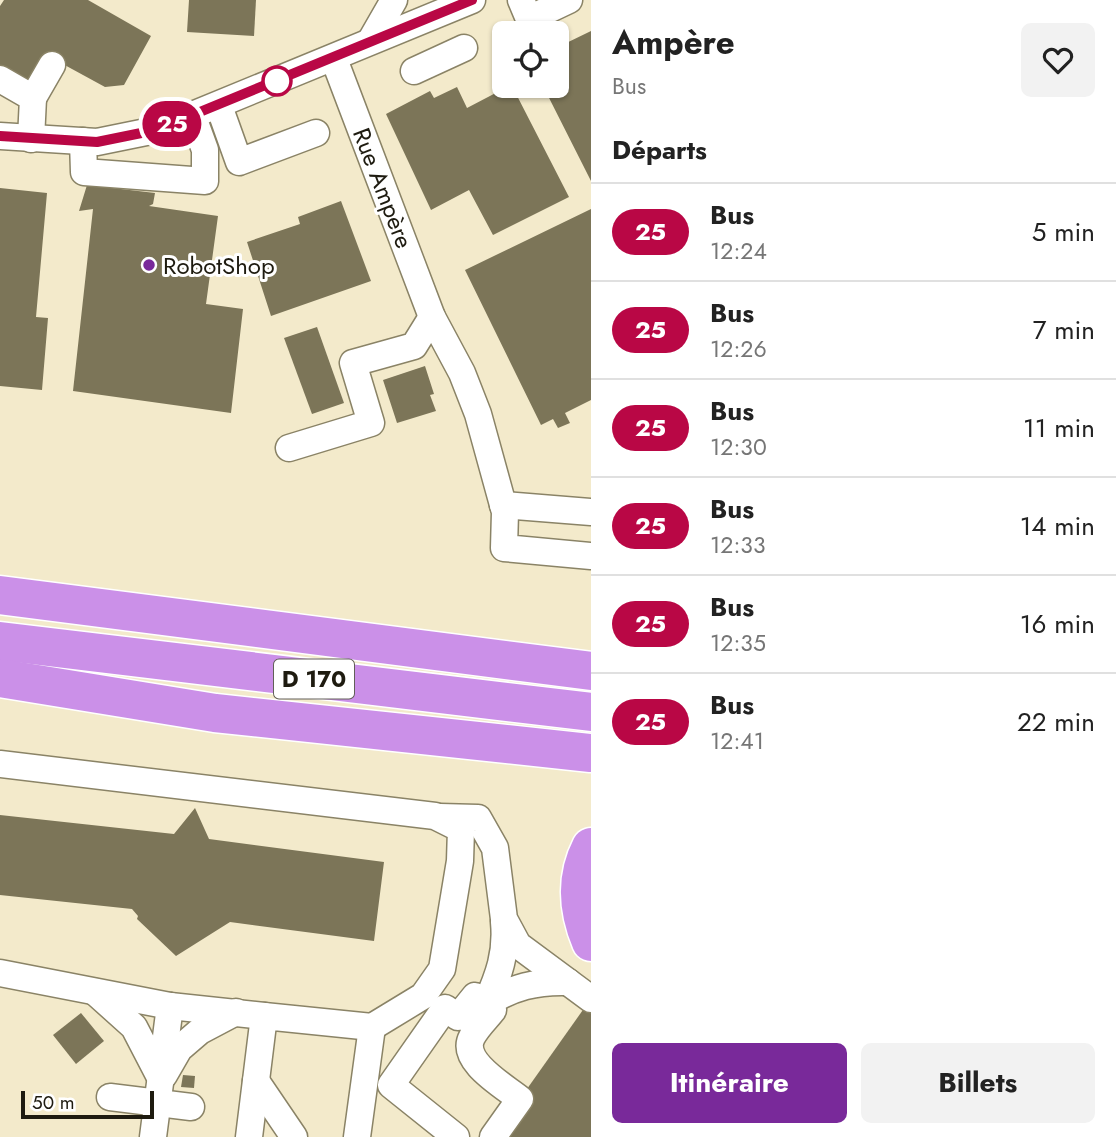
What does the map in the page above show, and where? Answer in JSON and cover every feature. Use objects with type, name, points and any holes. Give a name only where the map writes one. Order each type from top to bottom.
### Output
[{"type":"highway","name":"D 170","points":[[0,594],[591,671]]},
{"type":"highway","points":[[378,642],[443,640],[591,656]]},
{"type":"highway","name":"D 170","points":[[0,641],[591,712]]},
{"type":"highway","points":[[0,678],[215,713],[591,753]]},
{"type":"highway","points":[[0,690],[114,697]]},
{"type":"highway","points":[[591,847],[582,870],[579,897],[591,942]]},
{"type":"street","points":[[371,40],[394,0]]},
{"type":"street","points":[[0,136],[97,142],[156,130],[334,59],[431,11],[472,0]]},
{"type":"street","points":[[521,0],[529,19],[569,0]]},
{"type":"street","points":[[414,71],[467,53],[431,11]]},
{"type":"street","name":"Rue Ampère","points":[[334,59],[432,317],[462,373],[478,414],[503,505],[504,548],[591,556]]},
{"type":"street","points":[[31,139],[33,97],[52,65]]},
{"type":"street","points":[[0,79],[33,97]]},
{"type":"street","points":[[219,106],[239,162],[316,133]]},
{"type":"street","points":[[83,141],[84,172],[205,181],[205,150],[192,117]]},
{"type":"street","points":[[289,448],[371,423],[353,363],[414,346],[432,317]]},
{"type":"street","points":[[503,505],[591,512]]},
{"type":"street","points":[[0,764],[435,817],[478,818],[495,848],[506,945],[503,965],[486,1004]]},
{"type":"street","points":[[0,973],[170,1006],[372,1027],[424,996],[442,969],[460,861],[461,829],[435,817]]},
{"type":"street","points":[[504,919],[518,945],[591,999]]},
{"type":"street","points":[[486,1004],[509,989],[541,981],[568,982]]},
{"type":"street","points":[[94,991],[134,1027],[159,1091]]},
{"type":"street","points":[[456,1137],[391,1085],[445,1008],[458,1017],[475,996],[493,1010],[471,1038],[469,1049],[473,1060],[520,1099],[493,1137]]},
{"type":"street","points":[[153,1137],[170,1006]]},
{"type":"street","points":[[159,1091],[179,1049],[200,1031],[238,1012]]},
{"type":"street","points":[[249,1137],[264,1016]]},
{"type":"street","points":[[357,1137],[372,1027]]},
{"type":"street","points":[[372,1027],[368,1117],[373,1137]]},
{"type":"street","points":[[256,1081],[294,1137]]},
{"type":"street","points":[[110,1097],[159,1091],[191,1107]]},
{"type":"building","points":[[4,0],[88,0],[151,36],[124,85],[105,87],[50,57],[34,84],[0,65],[0,6]]},
{"type":"building","points":[[189,0],[256,0],[254,36],[187,32]]},
{"type":"building","points":[[591,31],[591,181],[549,98],[569,98],[569,42]]},
{"type":"building","points":[[457,87],[467,108],[492,95],[492,98],[518,98],[569,197],[493,235],[469,190],[431,210],[386,114],[430,91],[434,98]]},
{"type":"building","points":[[87,185],[155,193],[153,204],[149,206],[218,216],[206,304],[243,309],[231,413],[73,391],[93,209],[79,211]]},
{"type":"building","points":[[0,188],[47,193],[36,317],[48,318],[42,390],[0,386]]},
{"type":"building","points":[[341,201],[371,281],[271,316],[247,242],[300,224],[298,217]]},
{"type":"building","points":[[591,209],[591,400],[565,413],[570,423],[558,428],[553,419],[541,425],[465,270]]},
{"type":"building","points":[[317,327],[344,403],[312,414],[284,338]]},
{"type":"building","points":[[425,366],[436,411],[397,423],[383,380]]},
{"type":"building","points":[[195,808],[209,839],[384,862],[374,941],[230,922],[176,956],[137,919],[138,916],[132,909],[0,895],[0,815],[174,834]]},
{"type":"building","points":[[585,1007],[591,1011],[591,1137],[493,1137]]},
{"type":"building","points":[[81,1013],[104,1041],[76,1064],[53,1035]]},
{"type":"building","points":[[183,1075],[195,1076],[194,1088],[181,1087]]},
{"type":"bus line","name":"25","points":[[0,136],[97,142],[156,130],[472,0]]},
{"type":"place","name":"RobotShop","points":[[149,265]]}]
